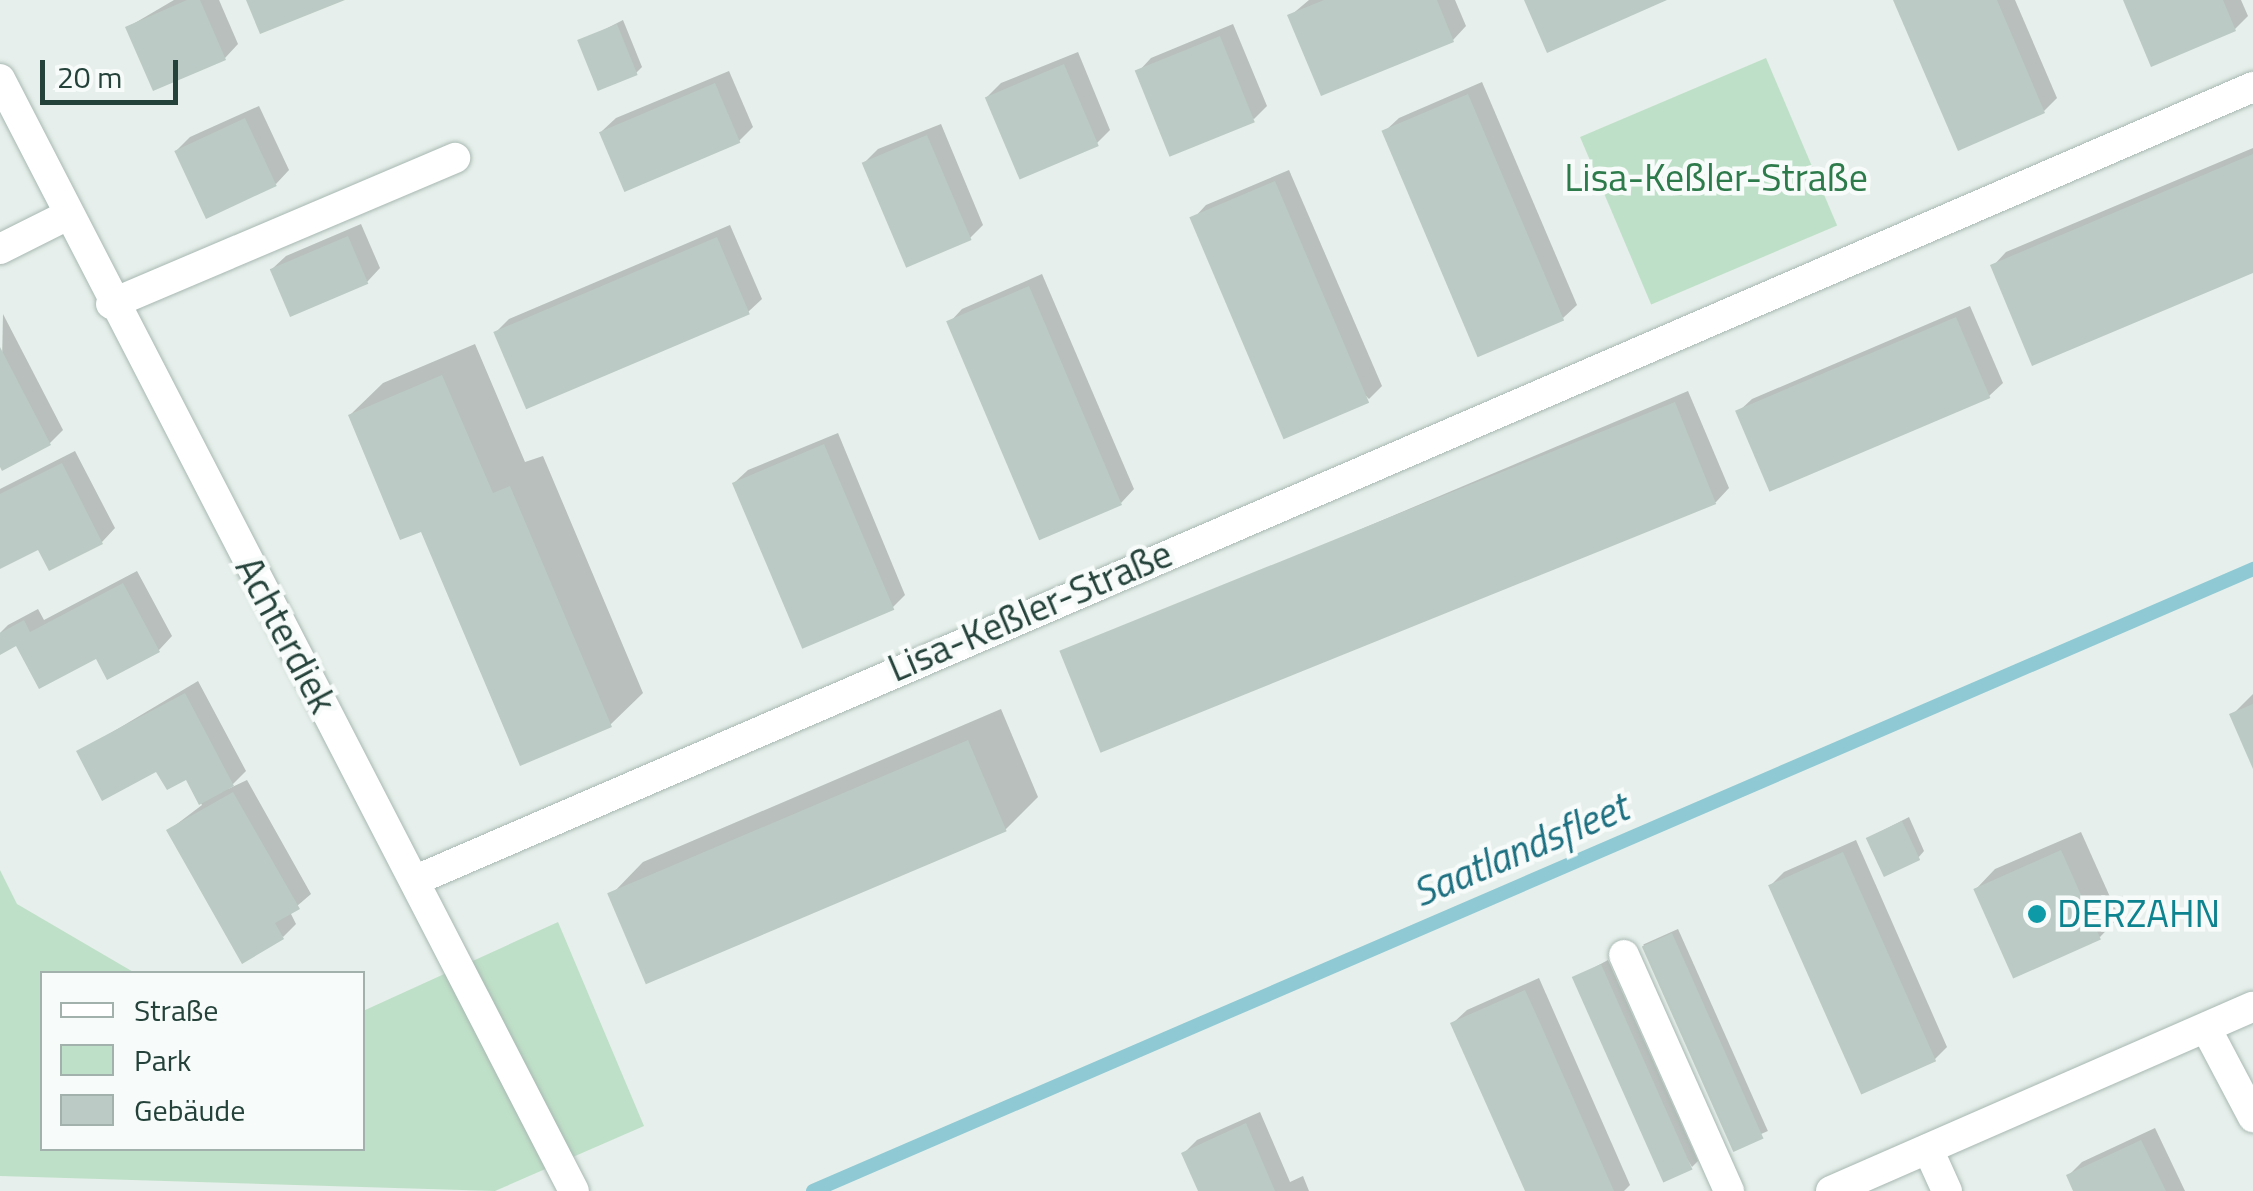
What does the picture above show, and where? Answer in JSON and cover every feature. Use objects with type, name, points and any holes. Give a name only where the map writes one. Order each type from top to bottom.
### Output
[{"type":"street","name":"Achterdiek","points":[[0,79],[111,304],[416,880],[574,1191]]},
{"type":"street","name":"Lisa-Keßler-Straße","points":[[416,880],[2253,87]]},
{"type":"street","points":[[111,304],[455,158]]},
{"type":"street","points":[[0,249],[66,216]]},
{"type":"street","points":[[1624,955],[1729,1191]]},
{"type":"street","points":[[1831,1191],[2253,1007]]},
{"type":"street","points":[[2206,1028],[2253,1117]]},
{"type":"street","points":[[1928,1149],[1947,1191]]},
{"type":"green space","name":"Lisa-Keßler-Straße","points":[[1766,58],[1837,226],[1651,304],[1580,137]]},
{"type":"green space","points":[[0,870],[17,904],[132,971],[40,971],[40,1151],[365,1151],[365,1010],[558,922],[644,1126],[495,1191],[0,1176]]},
{"type":"building","points":[[187,0],[200,0],[226,60],[153,91],[125,27]]},
{"type":"building","points":[[246,0],[345,0],[260,34]]},
{"type":"building","points":[[1324,0],[1437,0],[1454,42],[1321,96],[1287,15]]},
{"type":"building","points":[[1524,0],[1667,0],[1547,53]]},
{"type":"building","points":[[1893,0],[1997,0],[2045,113],[1958,151]]},
{"type":"building","points":[[2123,0],[2223,0],[2236,31],[2151,67]]},
{"type":"building","points":[[617,24],[638,75],[598,91],[577,40]]},
{"type":"building","points":[[1220,36],[1255,122],[1170,157],[1135,70]]},
{"type":"building","points":[[1064,64],[1099,146],[1020,180],[985,98]]},
{"type":"building","points":[[715,83],[740,143],[624,192],[599,132]]},
{"type":"building","points":[[1468,94],[1564,320],[1478,357],[1381,131]]},
{"type":"building","points":[[245,118],[277,186],[206,219],[174,151]]},
{"type":"building","points":[[927,135],[972,240],[906,268],[862,163]]},
{"type":"building","points":[[2253,154],[2253,273],[2032,366],[1990,265]]},
{"type":"building","points":[[1275,181],[1369,403],[1284,439],[1189,217]]},
{"type":"building","points":[[348,236],[368,284],[290,317],[270,269]]},
{"type":"building","points":[[717,237],[750,314],[526,409],[493,332]]},
{"type":"building","points":[[1029,286],[1122,505],[1039,540],[946,321]]},
{"type":"building","points":[[1956,317],[1990,398],[1769,492],[1735,411]]},
{"type":"building","points":[[0,347],[51,445],[2,471],[0,467]]},
{"type":"building","points":[[442,375],[493,493],[510,486],[612,727],[520,766],[421,532],[400,540],[348,415]]},
{"type":"building","points":[[1675,402],[1716,504],[1101,753],[1059,651]]},
{"type":"building","points":[[824,444],[894,610],[802,649],[732,483]]},
{"type":"building","points":[[62,463],[103,544],[49,571],[38,550],[0,569],[0,494]]},
{"type":"building","points":[[123,583],[160,652],[107,680],[96,659],[39,689],[16,646],[0,655],[0,633],[24,620],[30,632]]},
{"type":"building","points":[[185,693],[234,786],[199,805],[186,780],[167,790],[156,772],[102,801],[76,751]]},
{"type":"building","points":[[2253,704],[2253,769],[2229,714]]},
{"type":"building","points":[[968,740],[1007,831],[646,984],[607,893]]},
{"type":"building","points":[[233,792],[300,909],[275,923],[284,939],[242,964],[166,830]]},
{"type":"building","points":[[1902,821],[1920,860],[1884,877],[1866,838]]},
{"type":"building","name":"DERZAHN","points":[[2061,850],[2101,940],[2013,979],[1973,889]]},
{"type":"building","points":[[1843,852],[1936,1061],[1861,1095],[1768,885]]},
{"type":"building","points":[[1672,933],[1764,1139],[1733,1152],[1642,946]]},
{"type":"building","points":[[1601,964],[1693,1170],[1663,1183],[1572,977]]},
{"type":"building","points":[[1525,990],[1614,1191],[1525,1191],[1450,1023]]},
{"type":"building","points":[[1246,1123],[1275,1191],[1198,1191],[1181,1153]]},
{"type":"building","points":[[2141,1140],[2166,1191],[2073,1191],[2066,1175]]},
{"type":"waterway","name":"Saatlandsfleet","points":[[813,1191],[2253,569]]},
{"type":"place","name":"DERZAHN","points":[[2037,914]]}]
